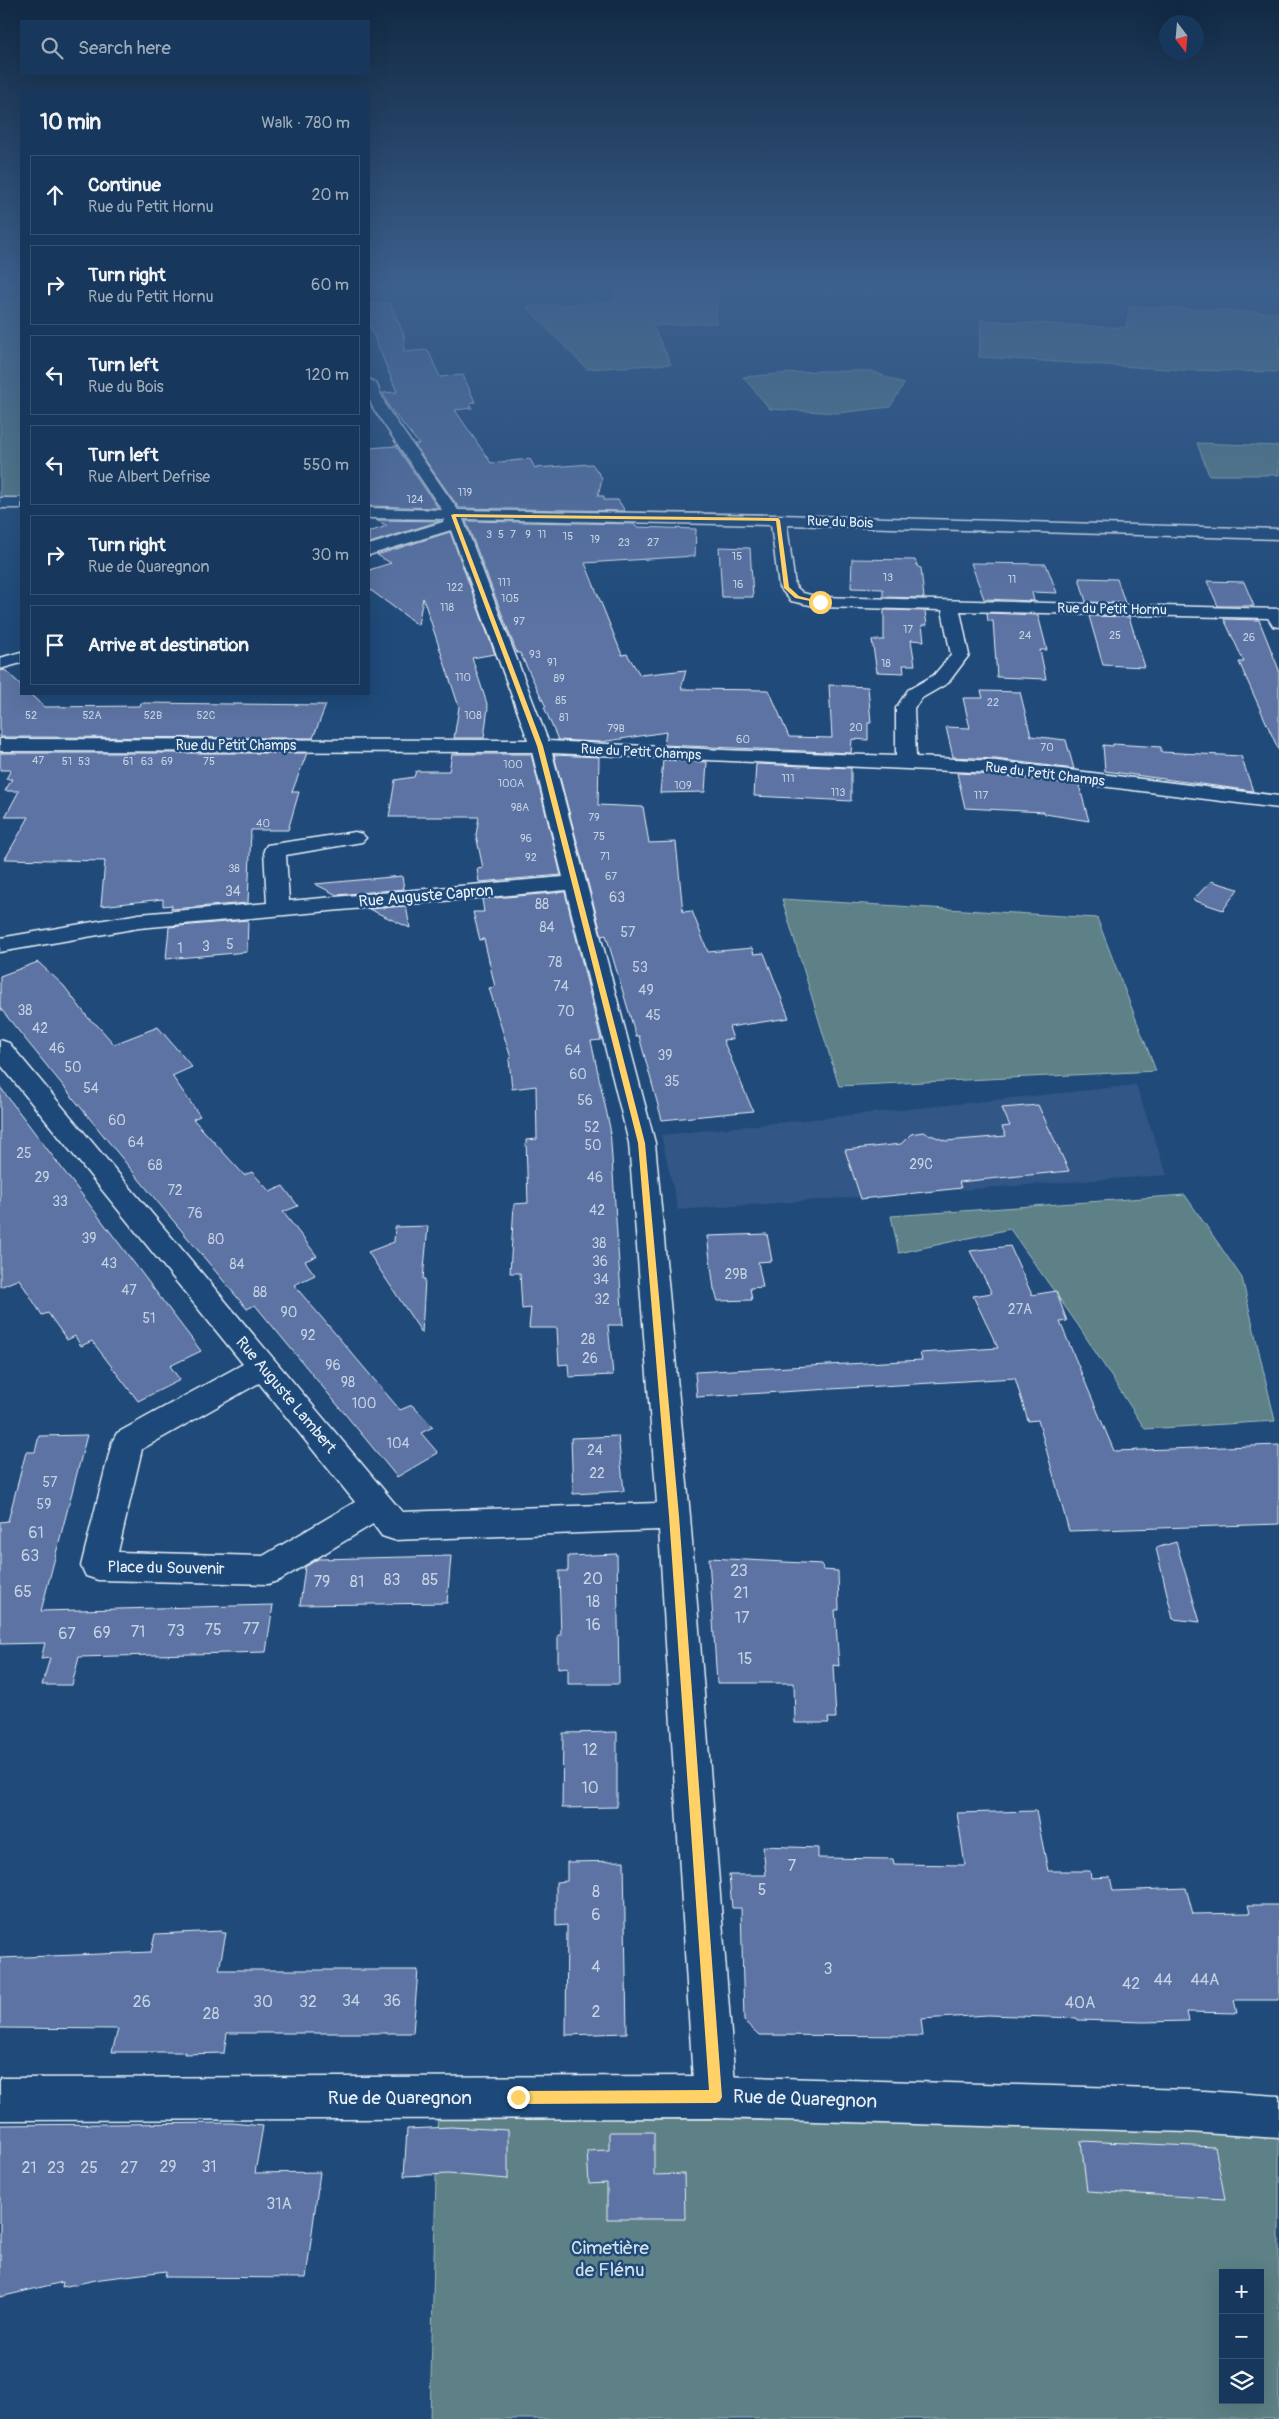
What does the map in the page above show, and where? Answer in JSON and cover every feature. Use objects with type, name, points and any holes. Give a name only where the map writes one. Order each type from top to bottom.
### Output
[{"type":"street","points":[[376,398],[380,408],[454,515],[540,746],[642,1143],[674,1516],[716,2097]]},
{"type":"street","points":[[0,503],[20,503]]},
{"type":"street","name":"Rue du Bois","points":[[370,513],[778,520],[1279,534]]},
{"type":"street","points":[[370,550],[450,525],[454,515]]},
{"type":"street","name":"Rue du Petit Hornu","points":[[778,520],[787,588],[797,597],[820,602],[1277,616]]},
{"type":"street","points":[[906,762],[905,708],[915,694],[941,679],[960,655],[950,606]]},
{"type":"street","points":[[0,664],[20,657]]},
{"type":"street","name":"Rue du Petit Champs","points":[[0,745],[540,746],[723,756],[906,762],[996,767],[1279,802]]},
{"type":"street","points":[[278,908],[275,850],[355,838]]},
{"type":"street","name":"Rue Auguste Capron","points":[[0,945],[139,921],[575,884]]},
{"type":"street","name":"Rue Auguste Lambert","points":[[0,1048],[394,1526],[674,1516]]},
{"type":"street","name":"Place du Souvenir","points":[[262,1367],[128,1442],[98,1566],[268,1570],[377,1505]]},
{"type":"street","name":"Rue de Quaregnon","points":[[0,2099],[716,2097],[1190,2111],[1279,2117]]},
{"type":"shaded area","points":[[1136,1085],[1167,1175],[678,1210],[661,1135]]},
{"type":"green space","points":[[0,398],[20,398],[20,503],[0,503]]},
{"type":"green space","points":[[761,398],[896,398],[890,407],[838,413],[770,409]]},
{"type":"green space","points":[[1197,443],[1279,446],[1279,475],[1209,475]]},
{"type":"green space","points":[[782,899],[1097,918],[1156,1071],[839,1086]]},
{"type":"green space","points":[[1185,1195],[1242,1278],[1275,1421],[1145,1429],[1078,1325],[1010,1229],[899,1253],[891,1216]]},
{"type":"green space","name":"Cimetière de Flénu","points":[[438,2097],[1279,2117],[1279,2419],[430,2419]]},
{"type":"building","points":[[385,398],[473,398],[475,402],[469,403],[472,408],[455,410],[491,463],[530,459],[535,468],[592,464],[602,478],[598,496],[604,496],[604,500],[618,500],[625,511],[459,508],[414,444],[419,444],[389,407]]},
{"type":"building","points":[[396,446],[438,508],[370,506],[370,448]]},
{"type":"building","points":[[376,520],[440,521],[370,543],[370,532],[387,526]]},
{"type":"building","points":[[466,521],[634,524],[636,527],[696,529],[695,556],[585,563],[622,655],[627,654],[640,675],[686,670],[681,689],[769,690],[789,737],[832,738],[829,685],[868,687],[871,723],[868,723],[868,740],[852,739],[851,753],[664,745],[666,732],[601,742],[558,740],[544,707],[546,707],[520,653],[517,653]]},
{"type":"building","points":[[450,532],[495,654],[472,658],[488,707],[484,738],[454,738],[459,707],[423,598],[418,625],[370,590],[370,570],[391,563],[377,555]]},
{"type":"building","points":[[719,547],[750,548],[753,597],[722,597]]},
{"type":"building","points":[[852,559],[915,560],[918,567],[921,568],[924,598],[883,597],[883,589],[851,588]]},
{"type":"building","points":[[971,563],[1046,564],[1057,593],[1032,592],[1034,601],[984,599]]},
{"type":"building","points":[[1079,578],[1117,579],[1125,603],[1086,602]]},
{"type":"building","points":[[1207,581],[1244,582],[1254,606],[1218,606]]},
{"type":"building","points":[[884,610],[925,611],[927,625],[922,625],[924,641],[911,640],[915,665],[903,665],[904,673],[877,672],[872,640],[884,640]]},
{"type":"building","points":[[987,613],[1038,615],[1047,650],[1040,650],[1046,679],[997,677],[993,621],[988,621]]},
{"type":"building","points":[[1089,616],[1129,617],[1145,667],[1103,665]]},
{"type":"building","points":[[1224,619],[1259,620],[1279,670],[1279,751],[1239,662],[1244,662]]},
{"type":"building","points":[[5,670],[20,684],[20,695],[31,695],[44,707],[140,706],[141,703],[326,705],[313,738],[0,737],[0,671]]},
{"type":"building","points":[[981,691],[1020,692],[1031,736],[1066,740],[1074,769],[996,759],[953,757],[946,727],[970,728],[963,698],[983,698]]},
{"type":"building","points":[[1113,744],[1161,747],[1161,752],[1241,756],[1253,791],[1105,771],[1103,745],[1113,746]]},
{"type":"building","points":[[0,753],[307,753],[292,792],[299,792],[288,830],[251,830],[248,903],[171,909],[172,905],[163,906],[163,899],[101,906],[105,861],[5,859],[29,817],[5,817],[19,791],[5,791],[12,779],[6,779],[11,770],[0,770]]},
{"type":"building","points":[[452,754],[531,754],[561,875],[479,882],[477,869],[483,868],[476,835],[479,817],[389,817],[395,780],[414,777],[416,771],[449,771]]},
{"type":"building","points":[[554,755],[599,757],[598,805],[643,807],[649,843],[676,842],[683,912],[692,911],[708,952],[752,948],[754,954],[764,953],[789,1018],[729,1027],[733,1039],[723,1040],[753,1111],[662,1120],[639,1036],[636,1036],[606,935],[602,936]]},
{"type":"building","points":[[663,760],[707,762],[705,792],[660,793]]},
{"type":"building","points":[[756,764],[851,768],[851,801],[754,796]]},
{"type":"building","points":[[957,773],[996,775],[1079,785],[1089,821],[1045,814],[1044,812],[965,808]]},
{"type":"building","points":[[402,876],[404,889],[337,895],[315,884]]},
{"type":"building","points":[[1211,881],[1238,889],[1223,910],[1193,900]]},
{"type":"building","points":[[565,892],[601,1040],[591,1041],[610,1128],[623,1325],[608,1325],[613,1375],[569,1377],[568,1364],[559,1365],[557,1328],[529,1328],[531,1308],[522,1309],[520,1273],[510,1273],[514,1204],[528,1203],[526,1140],[537,1139],[536,1086],[512,1089],[509,1059],[511,1058],[489,988],[495,987],[484,939],[480,940],[473,912],[484,912],[482,899]]},
{"type":"building","points":[[406,906],[410,928],[369,909]]},
{"type":"building","points":[[248,920],[247,952],[166,959],[169,927]]},
{"type":"building","points":[[38,962],[64,986],[89,1019],[114,1044],[158,1027],[192,1067],[172,1076],[200,1116],[193,1119],[244,1175],[252,1172],[270,1192],[283,1186],[298,1206],[283,1212],[317,1256],[305,1261],[315,1275],[294,1285],[400,1410],[412,1405],[433,1427],[421,1433],[438,1453],[397,1477],[255,1305],[247,1309],[151,1194],[0,1008],[0,976]]},
{"type":"building","points":[[0,1087],[201,1351],[170,1366],[180,1380],[138,1401],[92,1341],[81,1346],[75,1336],[67,1340],[48,1313],[42,1315],[19,1279],[0,1287]]},
{"type":"building","points":[[1038,1105],[1069,1171],[959,1182],[961,1188],[861,1199],[845,1150],[901,1144],[911,1134],[923,1132],[946,1141],[1006,1136],[1002,1127],[1010,1126],[1002,1108]]},
{"type":"building","points":[[428,1226],[423,1279],[425,1279],[422,1333],[368,1252],[394,1242],[395,1227]]},
{"type":"building","points":[[767,1234],[772,1261],[758,1262],[763,1287],[750,1288],[752,1300],[718,1301],[714,1289],[707,1236]]},
{"type":"building","points":[[1010,1246],[1032,1295],[1056,1291],[1067,1321],[1060,1322],[1114,1451],[1279,1445],[1279,1524],[1069,1531],[1038,1420],[1028,1421],[1015,1378],[697,1397],[695,1372],[922,1360],[920,1353],[998,1348],[973,1296],[992,1293],[970,1251]]},
{"type":"building","points":[[87,1435],[41,1611],[273,1605],[266,1652],[79,1657],[72,1685],[42,1685],[50,1658],[41,1659],[45,1643],[0,1644],[0,1522],[8,1521],[26,1452],[35,1452],[39,1436]]},
{"type":"building","points":[[618,1436],[624,1491],[573,1494],[571,1438]]},
{"type":"building","points":[[1176,1542],[1200,1622],[1173,1619],[1156,1548]]},
{"type":"building","points":[[617,1554],[619,1684],[568,1684],[568,1667],[558,1668],[558,1635],[561,1635],[559,1571],[568,1571],[568,1556]]},
{"type":"building","points":[[451,1556],[447,1603],[300,1605],[305,1567],[318,1559]]},
{"type":"building","points":[[709,1558],[822,1564],[823,1570],[838,1571],[839,1610],[835,1610],[839,1666],[833,1665],[836,1718],[828,1718],[829,1723],[795,1723],[794,1683],[717,1683]]},
{"type":"building","points":[[617,1732],[617,1807],[562,1808],[563,1733]]},
{"type":"building","points":[[1036,1811],[1048,1871],[1090,1871],[1091,1878],[1110,1877],[1113,1891],[1186,1888],[1193,1914],[1250,1913],[1248,1905],[1279,1905],[1279,2000],[1234,2000],[1237,2013],[1187,2012],[1189,2021],[1143,2022],[988,2015],[921,2019],[923,2036],[759,2035],[744,2021],[741,1908],[732,1908],[729,1875],[766,1875],[763,1846],[818,1848],[818,1858],[893,1859],[894,1864],[965,1865],[957,1813]]},
{"type":"building","points":[[624,1861],[627,2033],[566,2035],[567,1925],[556,1926],[556,1882],[567,1881],[567,1862]]},
{"type":"building","points":[[222,1931],[221,1933],[226,1933],[219,1970],[418,1970],[413,2033],[227,2033],[224,2053],[184,2054],[185,2052],[112,2052],[118,2029],[0,2028],[0,1958],[151,1952],[155,1934]]},
{"type":"building","points":[[232,2123],[263,2126],[255,2173],[320,2172],[306,2278],[165,2277],[166,2271],[101,2279],[62,2287],[63,2282],[0,2297],[0,2125]]},
{"type":"building","points":[[451,2127],[508,2130],[508,2179],[448,2174],[404,2176],[407,2129]]},
{"type":"building","points":[[609,2132],[654,2132],[654,2175],[684,2174],[685,2219],[607,2219],[607,2183],[589,2184],[587,2151],[609,2150]]},
{"type":"building","points":[[1081,2141],[1215,2147],[1225,2199],[1087,2191]]},
{"type":"route","points":[[518,2097],[716,2097],[674,1516],[642,1143],[540,746],[454,515],[778,520],[787,588],[797,597],[820,602]]}]
